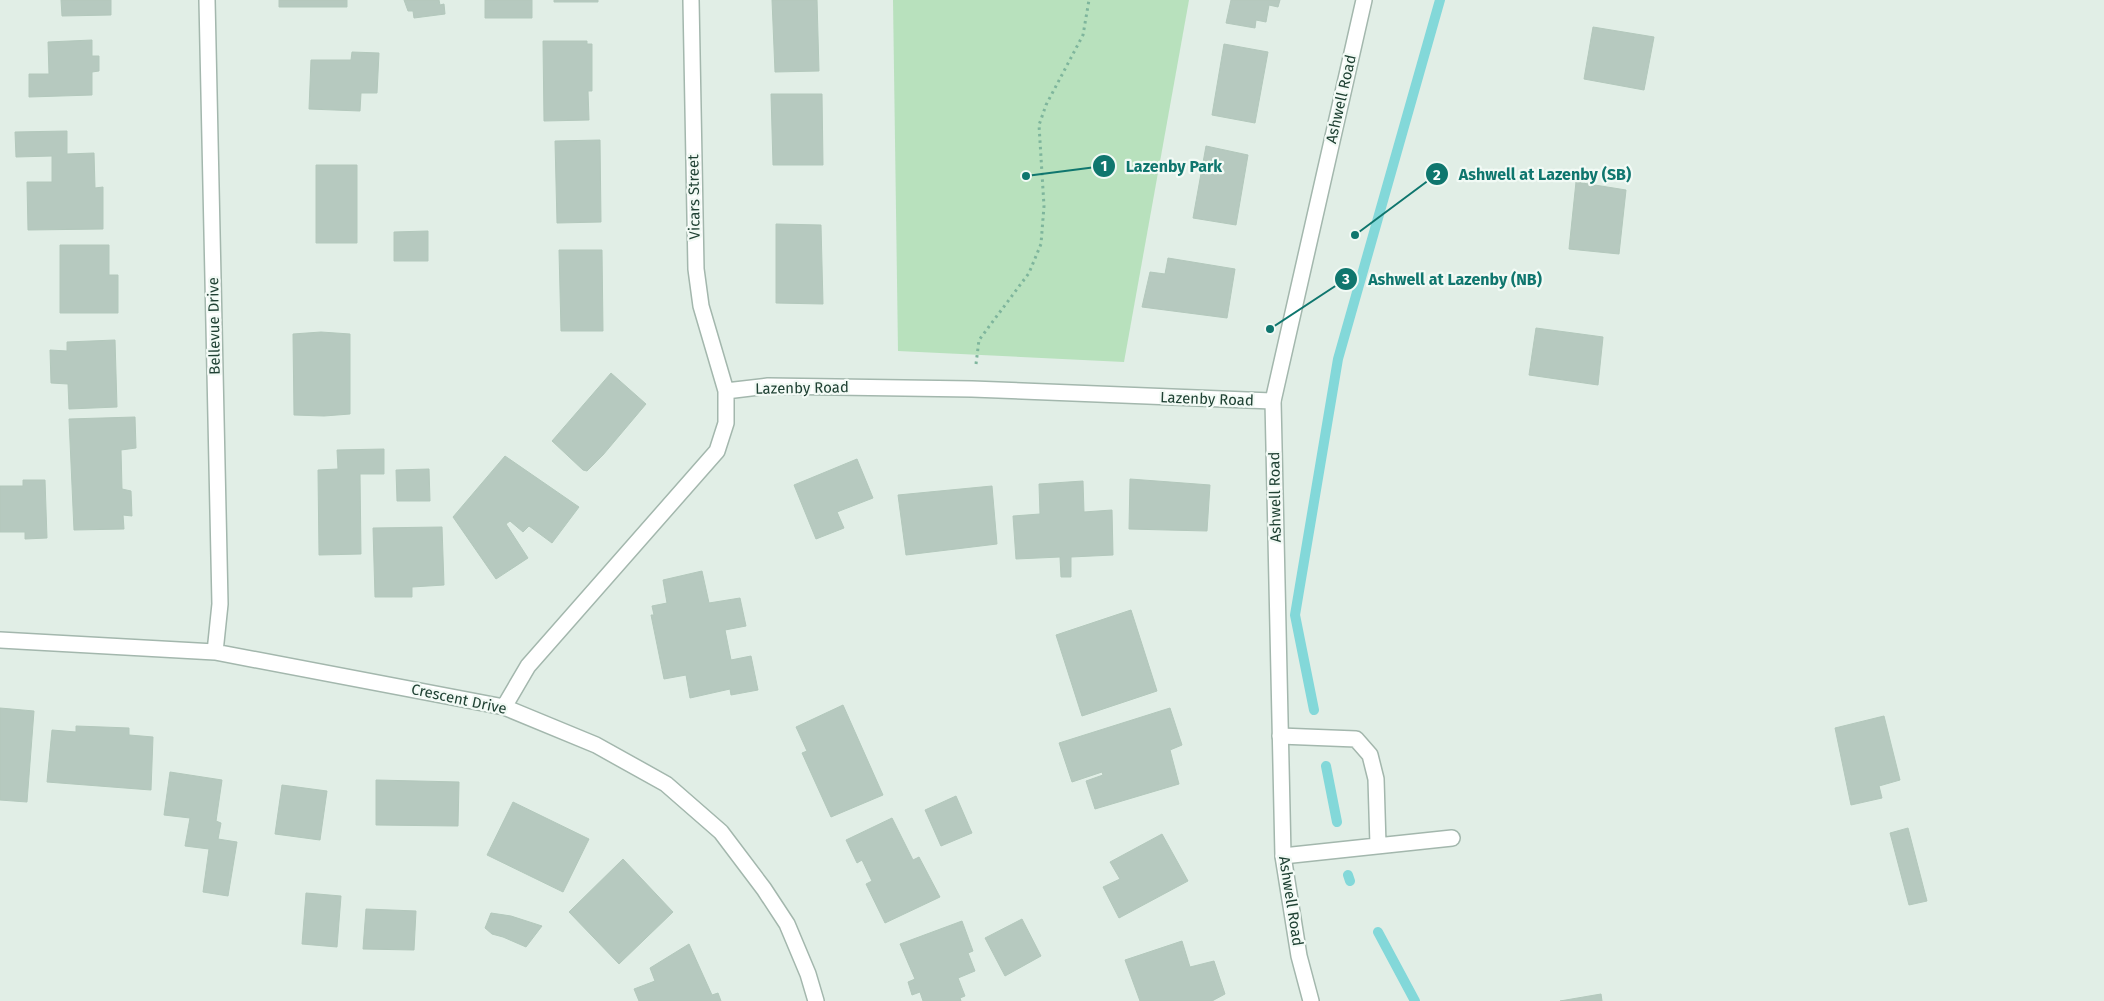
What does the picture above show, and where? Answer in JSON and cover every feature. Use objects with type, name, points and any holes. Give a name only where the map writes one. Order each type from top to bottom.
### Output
[{"type":"street","name":"Bellevue Drive","points":[[207,0],[220,604],[215,652]]},
{"type":"street","name":"Vicars Street","points":[[691,0],[696,269],[701,306],[726,391]]},
{"type":"street","name":"Ashwell Road","points":[[1311,1001],[1299,956],[1283,856],[1273,401],[1364,0]]},
{"type":"street","name":"Lazenby Road","points":[[726,391],[768,386],[972,389],[1273,401]]},
{"type":"street","points":[[504,707],[528,666],[717,451],[726,423],[726,391]]},
{"type":"street","name":"Crescent Drive","points":[[0,640],[215,652],[504,707],[596,745],[666,784],[721,832],[764,889],[787,924],[808,974],[816,1001]]},
{"type":"street","points":[[1280,736],[1356,739],[1370,755],[1376,779],[1378,845]]},
{"type":"street","points":[[1283,856],[1452,838]]},
{"type":"path","points":[[972,389],[980,340],[1029,273],[1041,244],[1044,206],[1039,125],[1046,105],[1083,35],[1089,0]]},
{"type":"green space","points":[[893,0],[1189,0],[1124,362],[898,351]]},
{"type":"building","points":[[61,0],[111,0],[111,15],[62,16]]},
{"type":"building","points":[[279,0],[347,0],[347,7],[279,7]]},
{"type":"building","points":[[404,0],[439,0],[440,5],[444,4],[445,14],[414,18],[413,11],[408,11]]},
{"type":"building","points":[[485,0],[532,0],[532,18],[485,18]]},
{"type":"building","points":[[554,0],[598,0],[598,2],[554,2]]},
{"type":"building","points":[[772,0],[817,0],[819,71],[775,72]]},
{"type":"building","points":[[1231,0],[1280,0],[1278,7],[1269,5],[1266,22],[1256,20],[1255,28],[1226,23]]},
{"type":"building","points":[[1593,27],[1654,37],[1644,90],[1584,79]]},
{"type":"building","points":[[92,40],[92,56],[99,56],[99,71],[92,72],[92,95],[29,97],[29,74],[49,74],[48,42]]},
{"type":"building","points":[[543,41],[587,41],[587,44],[592,44],[592,91],[588,91],[589,120],[544,121]]},
{"type":"building","points":[[1224,44],[1268,52],[1255,123],[1212,115]]},
{"type":"building","points":[[352,52],[379,53],[377,93],[361,93],[360,111],[309,109],[311,60],[351,60]]},
{"type":"building","points":[[771,94],[822,94],[823,165],[773,165]]},
{"type":"building","points":[[67,131],[67,154],[94,153],[95,188],[103,187],[103,229],[28,230],[27,182],[52,182],[52,156],[16,157],[15,132]]},
{"type":"building","points":[[600,140],[601,222],[557,223],[555,141]]},
{"type":"building","points":[[1206,146],[1248,155],[1236,225],[1193,218]]},
{"type":"building","points":[[316,165],[357,165],[357,243],[316,243]]},
{"type":"building","points":[[1576,182],[1626,190],[1619,254],[1569,249]]},
{"type":"building","points":[[776,224],[821,225],[823,304],[776,303]]},
{"type":"building","points":[[428,231],[428,261],[394,261],[394,232]]},
{"type":"building","points":[[60,245],[109,245],[109,275],[118,275],[118,313],[60,313]]},
{"type":"building","points":[[559,250],[602,250],[603,331],[561,331]]},
{"type":"building","points":[[1168,258],[1235,269],[1227,318],[1142,307],[1150,272],[1165,274]]},
{"type":"building","points":[[1536,328],[1603,337],[1598,385],[1529,375]]},
{"type":"building","points":[[321,332],[350,334],[350,414],[324,416],[294,415],[293,334]]},
{"type":"building","points":[[115,340],[117,407],[69,409],[68,384],[51,383],[50,350],[67,351],[67,342]]},
{"type":"building","points":[[611,373],[646,404],[603,455],[587,471],[583,470],[552,441]]},
{"type":"building","points":[[135,417],[136,448],[121,450],[122,489],[131,491],[132,516],[123,515],[124,529],[74,530],[69,419]]},
{"type":"building","points":[[384,449],[384,474],[360,474],[361,554],[319,555],[318,470],[338,469],[337,450]]},
{"type":"building","points":[[505,456],[579,507],[552,543],[529,526],[523,532],[510,521],[506,524],[528,558],[496,579],[453,517]]},
{"type":"building","points":[[857,459],[873,498],[837,512],[844,528],[816,539],[794,485]]},
{"type":"building","points":[[429,469],[430,501],[397,501],[396,470]]},
{"type":"building","points":[[1130,479],[1210,485],[1207,531],[1129,529]]},
{"type":"building","points":[[23,480],[45,480],[47,538],[25,539],[25,532],[0,532],[0,486],[23,486]]},
{"type":"building","points":[[1083,481],[1084,512],[1112,510],[1113,555],[1071,557],[1071,577],[1061,577],[1060,557],[1016,559],[1013,516],[1040,514],[1039,484]]},
{"type":"building","points":[[992,486],[997,544],[906,555],[898,495]]},
{"type":"building","points":[[442,527],[444,585],[412,587],[412,597],[375,597],[373,528]]},
{"type":"building","points":[[702,571],[709,603],[740,598],[746,626],[725,630],[731,660],[751,656],[758,690],[731,695],[730,689],[690,698],[686,675],[664,679],[651,615],[654,615],[652,606],[667,603],[663,580]]},
{"type":"building","points":[[1131,610],[1157,691],[1082,716],[1056,635]]},
{"type":"building","points":[[843,705],[883,795],[831,817],[802,753],[807,751],[796,727]]},
{"type":"building","points":[[0,708],[34,711],[27,802],[0,800]]},
{"type":"building","points":[[1170,708],[1182,745],[1170,750],[1179,784],[1095,809],[1086,781],[1103,775],[1102,772],[1072,782],[1059,743]]},
{"type":"building","points":[[1884,716],[1900,780],[1879,786],[1882,798],[1851,805],[1835,728]]},
{"type":"building","points":[[76,726],[129,728],[129,735],[153,737],[151,790],[47,782],[52,730],[76,732]]},
{"type":"building","points":[[170,772],[222,780],[216,821],[221,823],[218,839],[237,842],[228,896],[203,892],[209,849],[185,846],[190,818],[164,815]]},
{"type":"building","points":[[376,780],[459,782],[458,826],[376,825]]},
{"type":"building","points":[[282,785],[327,791],[320,840],[275,834]]},
{"type":"building","points":[[956,796],[972,833],[941,846],[925,810]]},
{"type":"building","points":[[513,802],[589,839],[563,892],[487,855]]},
{"type":"building","points":[[892,818],[913,860],[919,857],[940,897],[885,923],[866,884],[872,881],[862,860],[857,863],[846,840]]},
{"type":"building","points":[[1908,828],[1927,901],[1909,905],[1890,833]]},
{"type":"building","points":[[1162,834],[1188,881],[1119,918],[1103,887],[1120,879],[1110,862]]},
{"type":"building","points":[[623,859],[673,912],[619,964],[569,912]]},
{"type":"building","points":[[306,893],[341,896],[337,947],[302,944]]},
{"type":"building","points":[[366,909],[416,911],[414,950],[363,949]]},
{"type":"building","points":[[491,913],[511,916],[542,926],[526,947],[492,934],[485,928]]},
{"type":"building","points":[[1022,919],[1041,956],[1005,976],[985,938]]},
{"type":"building","points":[[962,921],[973,951],[968,953],[975,971],[958,978],[965,996],[960,998],[961,1001],[923,1001],[920,992],[912,995],[908,982],[915,979],[900,944]]},
{"type":"building","points":[[1182,941],[1190,967],[1214,961],[1225,994],[1212,1001],[1140,1001],[1125,960]]},
{"type":"building","points":[[689,944],[712,995],[718,993],[721,1001],[639,1001],[634,989],[655,981],[650,968]]},
{"type":"building","points":[[1601,994],[1602,1001],[1560,1001]]},
{"type":"waterway","points":[[1314,710],[1295,615],[1338,359],[1440,0]]},
{"type":"waterway","points":[[1326,766],[1337,822]]},
{"type":"waterway","points":[[1348,875],[1350,881]]},
{"type":"waterway","points":[[1378,932],[1415,1001]]},
{"type":"place","name":"Lazenby Park","points":[[1026,176]]},
{"type":"place","name":"Ashwell at Lazenby (SB)","points":[[1355,235]]},
{"type":"place","name":"Ashwell at Lazenby (NB)","points":[[1270,329]]}]
